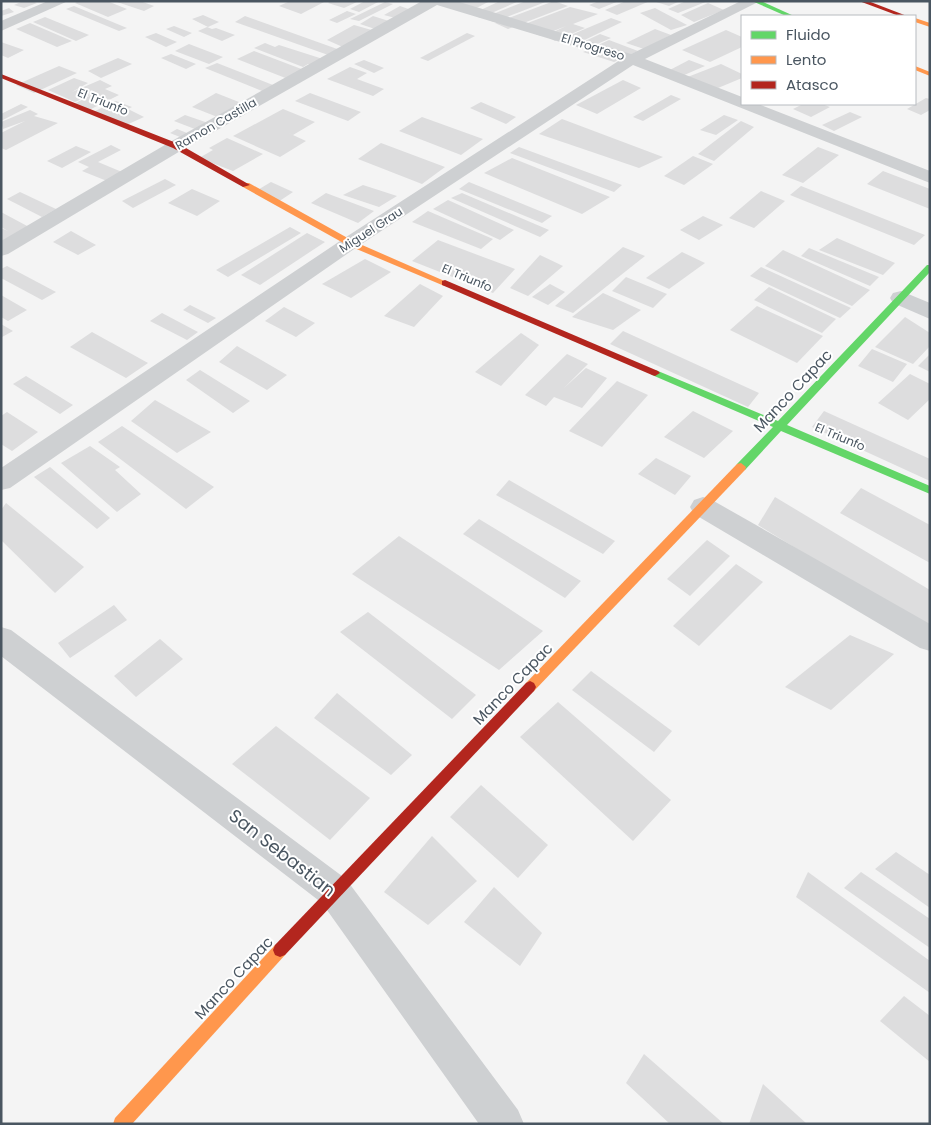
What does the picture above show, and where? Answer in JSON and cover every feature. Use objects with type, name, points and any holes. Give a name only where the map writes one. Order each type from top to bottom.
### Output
[{"type":"street","points":[[1,27],[62,1]]},
{"type":"street","name":"Ramon Castilla","points":[[1,250],[176,146],[433,1]]},
{"type":"street","name":"El Progreso","points":[[440,1],[632,59],[741,102]]},
{"type":"street","points":[[754,1],[789,15]]},
{"type":"street","name":"Miguel Grau","points":[[1,481],[350,244],[632,59],[754,1]]},
{"type":"street","points":[[862,1],[901,15]]},
{"type":"street","points":[[916,20],[930,25]]},
{"type":"street","points":[[916,68],[930,74]]},
{"type":"street","name":"El Triunfo","points":[[1,76],[176,146],[350,244],[930,490]]},
{"type":"street","name":"El Progreso","points":[[748,105],[930,178]]},
{"type":"street","name":"Manco Capac","points":[[121,1124],[334,891],[704,508],[930,267]]},
{"type":"street","points":[[901,298],[930,312]]},
{"type":"street","points":[[704,508],[930,639]]},
{"type":"street","name":"San Sebastian","points":[[1,639],[334,891],[504,1124]]},
{"type":"building","points":[[23,1],[37,3],[24,8],[14,5]]},
{"type":"building","points":[[79,1],[107,1],[127,9],[108,17],[75,3]]},
{"type":"building","points":[[140,1],[154,6],[144,11],[117,2]]},
{"type":"building","points":[[290,1],[326,1],[301,14],[279,6]]},
{"type":"building","points":[[331,1],[359,1],[344,8],[328,3]]},
{"type":"building","points":[[365,1],[380,1],[359,12],[350,9]]},
{"type":"building","points":[[462,1],[490,1],[467,13],[448,7]]},
{"type":"building","points":[[500,1],[519,1],[480,18],[472,14]]},
{"type":"building","points":[[526,1],[548,1],[494,22],[483,18]]},
{"type":"building","points":[[554,1],[568,6],[508,29],[495,23]]},
{"type":"building","points":[[599,1],[619,1],[599,9],[589,5]]},
{"type":"building","points":[[626,1],[650,1],[617,15],[605,10]]},
{"type":"building","points":[[653,1],[680,1],[669,6]]},
{"type":"building","points":[[686,1],[708,1],[678,13],[668,9]]},
{"type":"building","points":[[385,2],[393,4],[359,21],[350,19]]},
{"type":"building","points":[[708,3],[724,10],[694,22],[681,15]]},
{"type":"building","points":[[74,6],[127,28],[119,31],[66,9]]},
{"type":"building","points":[[400,6],[414,11],[399,19],[384,15]]},
{"type":"building","points":[[570,7],[598,14],[573,24],[585,28],[555,41],[545,36],[566,26],[541,36],[517,27]]},
{"type":"building","points":[[9,8],[14,12],[1,16],[1,11]]},
{"type":"building","points":[[655,8],[687,25],[671,30],[640,13]]},
{"type":"building","points":[[347,11],[356,14],[337,23],[329,20]]},
{"type":"building","points":[[203,15],[219,22],[208,27],[192,19]]},
{"type":"building","points":[[245,16],[340,50],[331,56],[235,22]]},
{"type":"building","points":[[373,16],[392,22],[378,30],[360,24]]},
{"type":"building","points":[[45,17],[89,35],[76,41],[33,22]]},
{"type":"building","points":[[611,18],[622,22],[572,46],[559,40]]},
{"type":"building","points":[[30,23],[72,41],[57,47],[16,29]]},
{"type":"building","points":[[354,25],[375,31],[345,48],[327,40]]},
{"type":"building","points":[[174,26],[192,33],[184,37],[166,29]]},
{"type":"building","points":[[207,27],[216,28],[235,35],[222,41],[198,31]]},
{"type":"building","points":[[655,29],[671,35],[644,49],[626,43]]},
{"type":"building","points":[[726,30],[741,37],[741,47],[710,62],[682,50]]},
{"type":"building","points":[[156,33],[177,42],[166,47],[145,37]]},
{"type":"building","points":[[467,33],[475,36],[428,61],[420,58]]},
{"type":"building","points":[[600,34],[611,38],[588,48],[577,45]]},
{"type":"building","points":[[609,40],[638,51],[614,62],[583,52]]},
{"type":"building","points":[[1,42],[24,50],[8,58],[1,55]]},
{"type":"building","points":[[265,43],[275,47],[279,45],[326,60],[315,67],[308,64],[303,67],[254,48]]},
{"type":"building","points":[[189,44],[223,57],[209,64],[175,51]]},
{"type":"building","points":[[254,51],[304,70],[288,79],[237,59]]},
{"type":"building","points":[[171,54],[196,64],[186,69],[161,58]]},
{"type":"building","points":[[118,58],[132,64],[101,78],[88,71]]},
{"type":"building","points":[[364,60],[384,68],[374,73],[354,64]]},
{"type":"building","points":[[689,60],[705,66],[682,76],[666,72]]},
{"type":"building","points":[[217,63],[278,87],[267,93],[205,68]]},
{"type":"building","points":[[721,64],[741,74],[741,78],[718,88],[685,78]]},
{"type":"building","points":[[59,66],[77,73],[34,93],[16,85]]},
{"type":"building","points":[[350,67],[367,73],[357,79],[384,89],[373,96],[327,79]]},
{"type":"building","points":[[74,78],[88,83],[72,92],[100,80],[112,86],[105,89],[119,95],[87,111],[72,105],[95,93],[75,102],[48,90]]},
{"type":"building","points":[[623,80],[641,88],[597,114],[576,105]]},
{"type":"building","points":[[216,93],[244,104],[220,118],[192,107]]},
{"type":"building","points":[[310,93],[361,112],[348,121],[295,101]]},
{"type":"building","points":[[671,95],[681,99],[643,121],[633,117]]},
{"type":"building","points":[[926,98],[930,99],[930,110],[921,115],[907,109]]},
{"type":"building","points":[[116,101],[132,107],[128,109],[144,117],[124,126],[93,112]]},
{"type":"building","points":[[481,102],[516,117],[506,124],[470,108]]},
{"type":"building","points":[[21,104],[28,107],[1,121],[1,114]]},
{"type":"building","points":[[801,105],[825,105],[830,107],[811,117],[793,109]]},
{"type":"building","points":[[283,109],[315,122],[293,135],[282,130],[306,141],[280,157],[233,136]]},
{"type":"building","points":[[30,110],[38,114],[34,116],[58,123],[6,150],[1,148],[1,133],[25,121],[3,129],[1,122]]},
{"type":"building","points":[[850,112],[862,117],[834,131],[822,125]]},
{"type":"building","points":[[185,115],[211,124],[200,131],[174,121]]},
{"type":"building","points":[[724,115],[738,120],[716,135],[700,130]]},
{"type":"building","points":[[422,117],[483,139],[461,155],[399,131]]},
{"type":"building","points":[[562,119],[663,157],[639,168],[539,134]]},
{"type":"building","points":[[741,121],[754,127],[714,161],[698,154]]},
{"type":"building","points":[[177,129],[192,135],[185,139],[170,133]]},
{"type":"building","points":[[227,138],[263,154],[233,171],[199,158],[213,150],[209,148]]},
{"type":"building","points":[[381,143],[445,167],[422,184],[358,159]]},
{"type":"building","points":[[111,145],[121,150],[98,162],[122,172],[107,181],[82,171],[89,167],[78,162]]},
{"type":"building","points":[[76,146],[91,152],[62,168],[47,161]]},
{"type":"building","points":[[519,147],[622,185],[614,192],[510,153]]},
{"type":"building","points":[[818,147],[839,155],[803,183],[782,175]]},
{"type":"building","points":[[693,156],[713,164],[684,185],[664,176]]},
{"type":"building","points":[[512,158],[610,197],[582,214],[484,173]]},
{"type":"building","points":[[883,171],[930,189],[930,209],[867,184]]},
{"type":"building","points":[[165,179],[176,185],[133,208],[122,201]]},
{"type":"building","points":[[271,182],[293,192],[278,202],[256,191]]},
{"type":"building","points":[[469,182],[552,216],[542,223],[459,189]]},
{"type":"building","points":[[363,185],[397,196],[379,207],[343,195]]},
{"type":"building","points":[[801,186],[925,235],[914,245],[790,195]]},
{"type":"building","points":[[192,189],[220,201],[197,216],[168,203]]},
{"type":"building","points":[[761,191],[785,201],[754,228],[729,218]]},
{"type":"building","points":[[20,192],[56,209],[42,217],[7,199]]},
{"type":"building","points":[[326,193],[374,211],[358,223],[311,203]]},
{"type":"building","points":[[462,193],[549,230],[540,237],[451,198]]},
{"type":"building","points":[[448,200],[514,230],[500,240],[433,209]]},
{"type":"building","points":[[428,211],[493,239],[481,249],[412,222]]},
{"type":"building","points":[[1,212],[29,227],[1,243],[1,228],[8,231],[1,227]]},
{"type":"building","points":[[703,216],[723,225],[699,240],[680,230]]},
{"type":"building","points":[[290,227],[301,233],[228,277],[216,270]]},
{"type":"building","points":[[71,231],[96,245],[78,255],[53,242]]},
{"type":"building","points":[[307,233],[325,242],[260,285],[241,275]]},
{"type":"building","points":[[837,238],[895,263],[883,275],[819,250]]},
{"type":"building","points":[[438,240],[515,269],[493,293],[412,261]]},
{"type":"building","points":[[623,247],[645,256],[573,313],[555,306]]},
{"type":"building","points":[[809,248],[879,277],[870,286],[801,256]]},
{"type":"building","points":[[783,250],[870,290],[852,306],[765,266]]},
{"type":"building","points":[[682,252],[705,263],[669,289],[646,278]]},
{"type":"building","points":[[540,255],[563,266],[528,296],[510,288]]},
{"type":"building","points":[[365,259],[391,272],[351,298],[322,284]]},
{"type":"building","points":[[7,266],[56,292],[42,300],[1,278],[1,269]]},
{"type":"building","points":[[761,267],[851,308],[840,318],[750,276]]},
{"type":"building","points":[[626,277],[667,294],[653,308],[612,291]]},
{"type":"building","points":[[420,284],[443,296],[414,327],[384,316]]},
{"type":"building","points":[[550,284],[565,292],[548,305],[532,297]]},
{"type":"building","points":[[769,287],[836,319],[822,333],[754,300]]},
{"type":"building","points":[[603,293],[641,310],[613,330],[572,317]]},
{"type":"building","points":[[1,295],[27,310],[8,321],[1,317]]},
{"type":"building","points":[[190,305],[216,318],[208,323],[183,310]]},
{"type":"building","points":[[757,306],[823,336],[797,363],[730,330]]},
{"type":"building","points":[[284,307],[315,323],[296,337],[265,321]]},
{"type":"building","points":[[162,313],[198,332],[187,340],[150,321]]},
{"type":"building","points":[[905,317],[930,333],[930,346],[913,364],[875,347]]},
{"type":"building","points":[[1,324],[13,331],[2,337]]},
{"type":"building","points":[[623,331],[759,393],[748,407],[610,344]]},
{"type":"building","points":[[92,332],[148,363],[126,378],[70,347]]},
{"type":"building","points":[[521,333],[539,345],[501,386],[475,372]]},
{"type":"building","points":[[237,346],[287,375],[267,390],[219,362]]},
{"type":"building","points":[[872,349],[907,364],[893,382],[858,366]]},
{"type":"building","points":[[567,354],[588,364],[564,388],[586,368],[607,378],[582,408],[554,397],[546,406],[525,395]]},
{"type":"building","points":[[930,354],[930,372],[918,366]]},
{"type":"building","points":[[200,370],[250,401],[233,413],[186,380]]},
{"type":"building","points":[[910,374],[930,384],[930,399],[908,420],[878,403]]},
{"type":"building","points":[[26,376],[73,405],[60,414],[13,384]]},
{"type":"building","points":[[617,381],[648,395],[602,447],[569,431]]},
{"type":"building","points":[[155,400],[211,432],[177,453],[131,421]]},
{"type":"building","points":[[693,411],[733,431],[704,458],[664,437]]},
{"type":"building","points":[[824,411],[930,459],[930,481],[812,427]]},
{"type":"building","points":[[7,412],[38,432],[12,451],[1,444],[1,416]]},
{"type":"building","points":[[122,426],[214,487],[186,509],[98,442]]},
{"type":"building","points":[[90,446],[120,467],[115,470],[141,494],[117,512],[61,463]]},
{"type":"building","points":[[656,458],[691,476],[675,495],[638,474]]},
{"type":"building","points":[[50,467],[110,518],[97,529],[34,477]]},
{"type":"building","points":[[509,480],[615,541],[603,554],[496,495]]},
{"type":"building","points":[[861,488],[930,525],[930,563],[840,513]]},
{"type":"building","points":[[775,497],[930,590],[930,630],[758,525]]},
{"type":"building","points":[[6,503],[84,567],[55,593],[1,540],[1,510]]},
{"type":"building","points":[[479,519],[581,581],[565,598],[463,534]]},
{"type":"building","points":[[399,536],[543,631],[499,670],[352,574]]},
{"type":"building","points":[[707,540],[730,556],[690,596],[667,579]]},
{"type":"building","points":[[736,564],[763,582],[699,646],[673,626]]},
{"type":"building","points":[[114,605],[127,620],[70,658],[58,643]]},
{"type":"building","points":[[368,612],[476,695],[452,719],[340,632]]},
{"type":"building","points":[[850,635],[894,654],[831,710],[785,687]]},
{"type":"building","points":[[160,639],[183,659],[136,697],[114,676]]},
{"type":"building","points":[[591,671],[672,731],[654,752],[572,690]]},
{"type":"building","points":[[337,693],[412,755],[391,775],[314,718]]},
{"type":"building","points":[[558,702],[671,800],[633,841],[520,737]]},
{"type":"building","points":[[276,726],[370,798],[330,840],[232,764]]},
{"type":"building","points":[[481,785],[548,845],[518,878],[450,817]]},
{"type":"building","points":[[432,836],[477,881],[428,925],[384,892]]},
{"type":"building","points":[[896,852],[930,875],[930,908],[875,869]]},
{"type":"building","points":[[808,872],[930,961],[930,993],[796,897]]},
{"type":"building","points":[[861,872],[930,919],[930,948],[844,888]]},
{"type":"building","points":[[494,887],[542,933],[520,966],[464,922]]},
{"type":"building","points":[[904,996],[930,1016],[930,1062],[880,1021]]},
{"type":"building","points":[[644,1054],[724,1124],[670,1124],[626,1083]]},
{"type":"building","points":[[763,1084],[807,1124],[749,1124]]},
{"type":"traffic: fast","points":[[755,1],[789,15]]},
{"type":"traffic: fast","points":[[741,467],[930,267]]},
{"type":"traffic: fast","points":[[655,373],[930,490]]},
{"type":"traffic: slow","points":[[916,20],[930,25]]},
{"type":"traffic: slow","points":[[916,68],[930,74]]},
{"type":"traffic: slow","points":[[246,185],[350,243],[445,283]]},
{"type":"traffic: slow","points":[[530,687],[741,467]]},
{"type":"traffic: slow","points":[[121,1124],[280,950]]},
{"type":"traffic: jam","points":[[862,1],[901,15]]},
{"type":"traffic: jam","points":[[1,76],[176,146],[246,185]]},
{"type":"traffic: jam","points":[[445,283],[655,373]]},
{"type":"traffic: jam","points":[[280,950],[530,687]]}]
